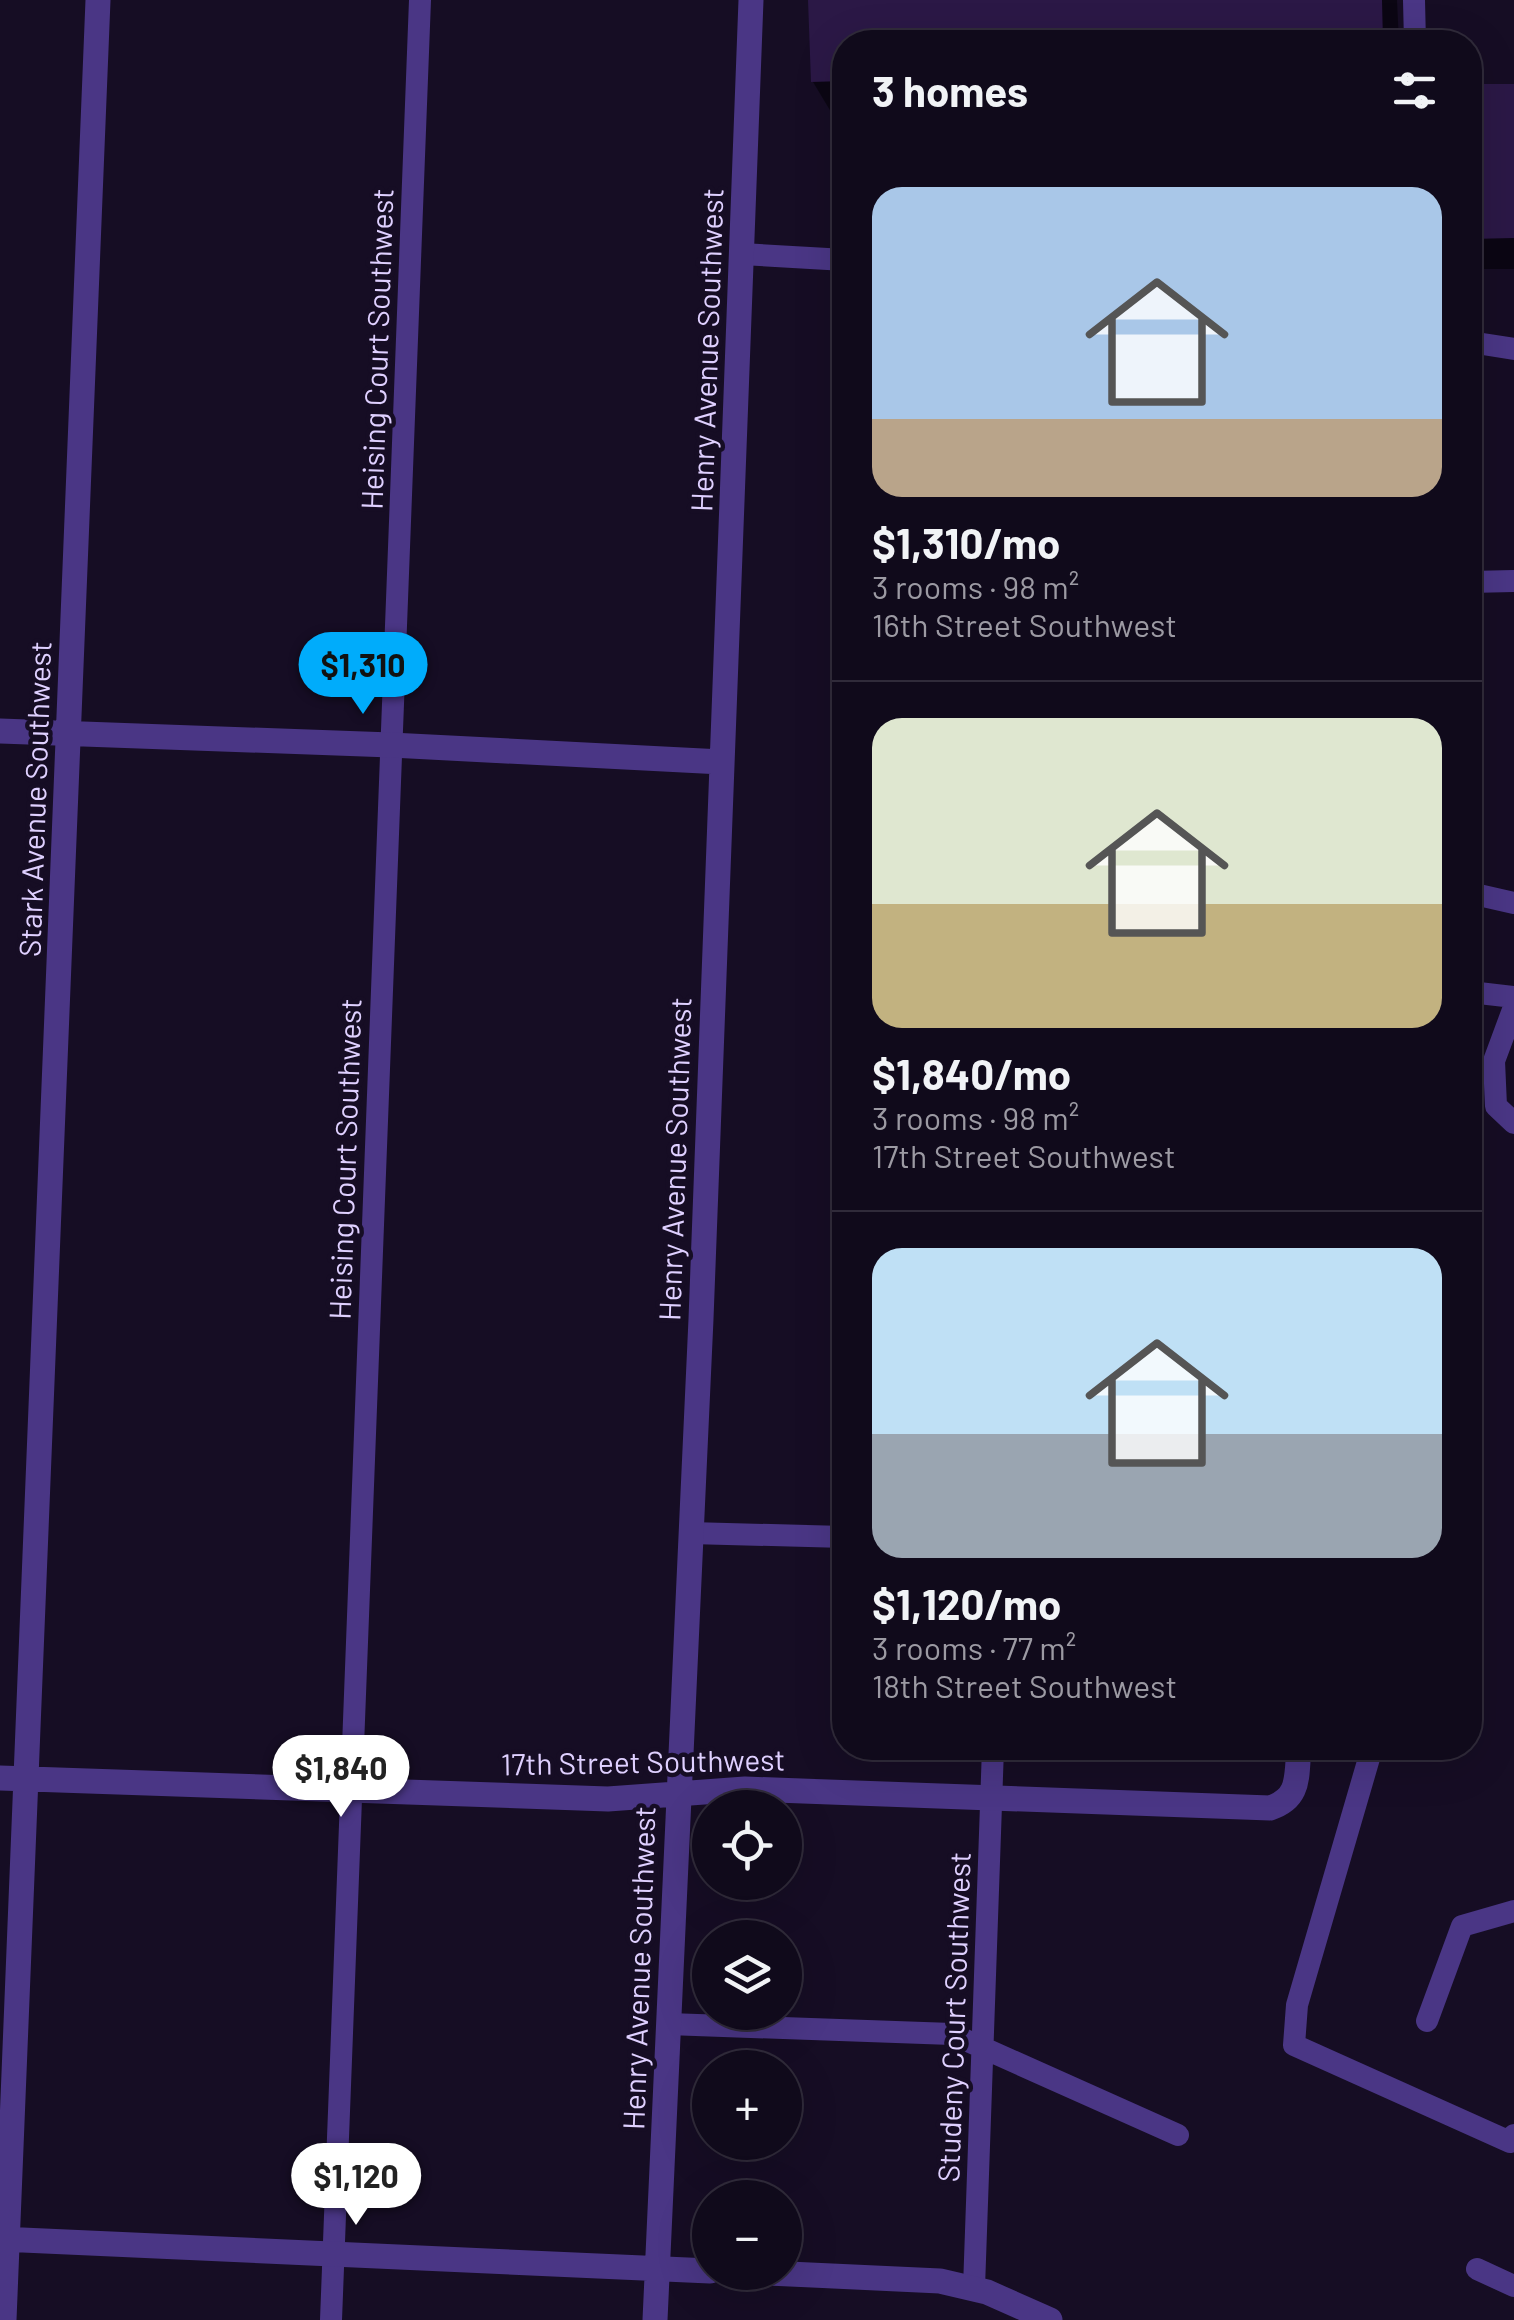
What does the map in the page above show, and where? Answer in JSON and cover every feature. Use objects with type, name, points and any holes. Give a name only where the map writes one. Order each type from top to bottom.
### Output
[{"type":"street","name":"Stark Avenue Southwest","points":[[4,2320],[12,1778],[70,734],[98,0]]},
{"type":"street","name":"Henry Avenue Southwest","points":[[656,2320],[751,0]]},
{"type":"street","points":[[0,731],[722,762]]},
{"type":"street","name":"17th Street Southwest","points":[[12,1778],[608,1800],[745,1789],[1270,1808],[1286,1803],[1293,1792],[1297,1760]]},
{"type":"street","points":[[4,2239],[692,2270]]},
{"type":"street","points":[[802,2275],[940,2281],[974,2288],[1050,2320]]},
{"type":"lane","name":"Heising Court Southwest","points":[[331,2320],[420,0]]},
{"type":"lane","points":[[1414,0],[1415,30]]},
{"type":"lane","points":[[742,254],[832,259]]},
{"type":"lane","points":[[1482,344],[1514,349]]},
{"type":"lane","points":[[1482,582],[1514,581]]},
{"type":"lane","points":[[1482,896],[1514,903]]},
{"type":"lane","points":[[1482,993],[1514,997]]},
{"type":"lane","points":[[1514,1008],[1494,1061],[1496,1106],[1514,1124]]},
{"type":"lane","points":[[690,1533],[832,1538]]},
{"type":"lane","name":"Studeny Court Southwest","points":[[974,2288],[993,1760]]},
{"type":"lane","points":[[1368,1760],[1296,2006],[1294,2045],[1510,2142],[1514,2136]]},
{"type":"lane","points":[[1427,2021],[1462,1926],[1514,1911]]},
{"type":"lane","points":[[668,2024],[952,2034],[1178,2135]]},
{"type":"lane","points":[[1477,2269],[1514,2286]]},
{"type":"building","points":[[808,0],[1382,0],[1383,30],[832,30],[832,81],[811,82]]},
{"type":"building","points":[[1482,84],[1514,84],[1514,238],[1482,239]]}]
